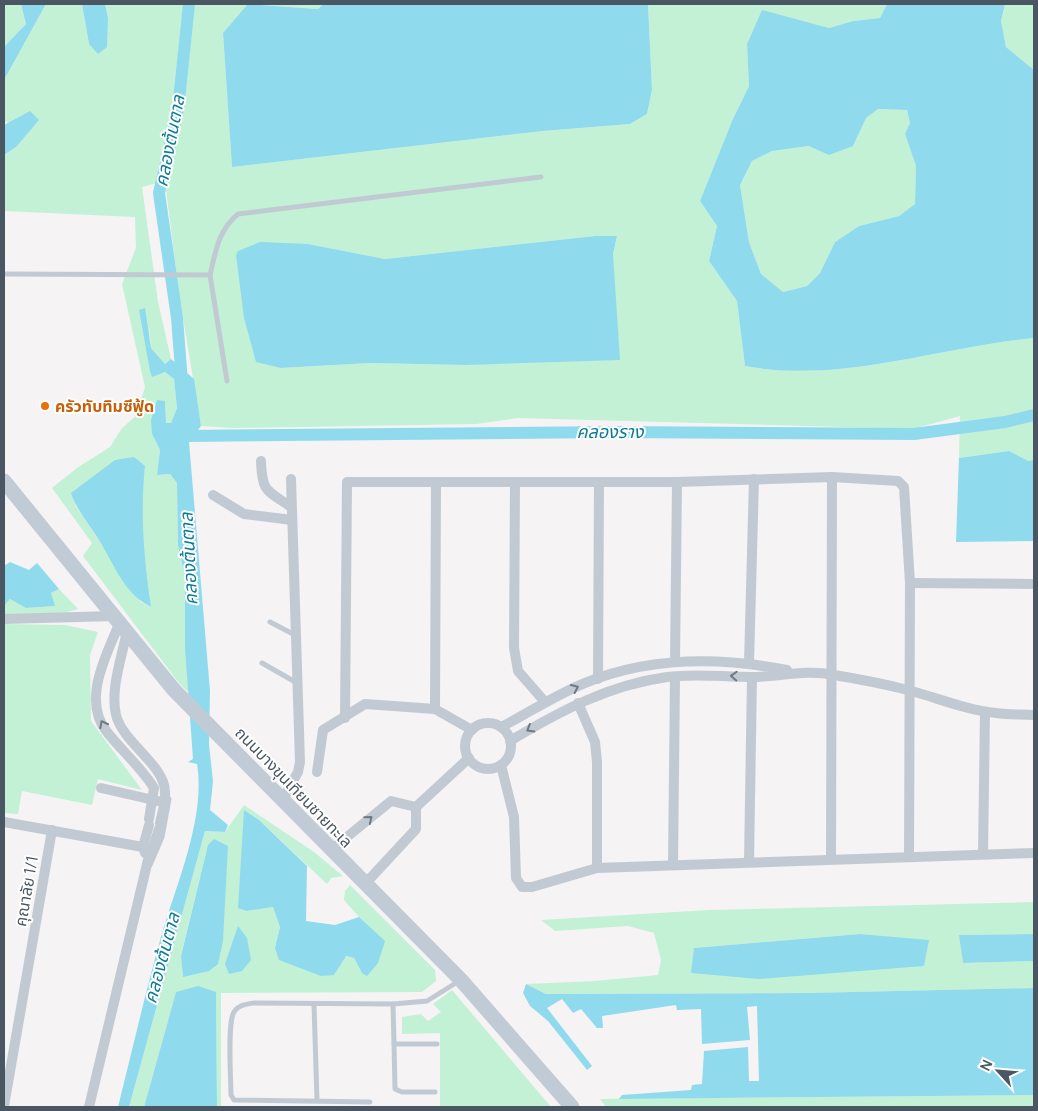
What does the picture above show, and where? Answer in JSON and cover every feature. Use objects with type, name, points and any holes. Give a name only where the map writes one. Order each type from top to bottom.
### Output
[{"type":"main road","name":"ถนนบางขุนเทียนชายทะเล","points":[[4,482],[191,708],[461,980],[572,1107]]},
{"type":"street","points":[[261,461],[264,488],[291,507]]},
{"type":"street","points":[[831,859],[832,477]]},
{"type":"street","points":[[345,718],[346,482],[676,482],[832,477],[898,481],[904,488],[910,583],[908,690],[909,857]]},
{"type":"street","points":[[282,800],[298,772],[300,762],[291,479]]},
{"type":"street","points":[[749,663],[754,479]]},
{"type":"street","points":[[435,709],[436,482]]},
{"type":"street","points":[[515,482],[514,648],[518,671],[545,702]]},
{"type":"street","points":[[598,679],[599,482]]},
{"type":"street","points":[[675,662],[676,482]]},
{"type":"street","points":[[213,496],[244,514],[292,520]]},
{"type":"street","points":[[910,583],[1034,584]]},
{"type":"street","points":[[4,619],[121,623]]},
{"type":"street","points":[[121,623],[114,698],[116,717],[127,735],[156,770],[164,783],[164,803],[143,847],[148,860]]},
{"type":"street","points":[[89,1107],[148,860],[154,849],[154,788],[149,779],[106,730],[98,712],[100,672],[121,623]]},
{"type":"street","points":[[501,727],[545,702],[598,679],[626,670],[701,660],[749,663],[800,673]]},
{"type":"street","points":[[510,741],[557,713],[578,703],[632,684],[675,677],[704,675],[752,677],[800,673],[831,674],[908,690],[985,712],[1034,715]]},
{"type":"street","points":[[673,865],[675,677]]},
{"type":"street","points":[[749,862],[752,677]]},
{"type":"street","points":[[578,703],[595,742],[597,868]]},
{"type":"street","points":[[317,772],[323,730],[365,704],[435,709],[472,730]]},
{"type":"street","points":[[982,854],[985,712]]},
{"type":"street","points":[[486,724],[501,727],[506,732],[510,741],[510,753],[501,765],[487,769],[474,764],[469,758],[466,744],[472,730],[486,724]]},
{"type":"street","points":[[365,884],[416,829],[416,807],[469,758]]},
{"type":"street","points":[[501,765],[514,817],[516,878],[522,887],[532,887],[597,868],[1034,853]]},
{"type":"street","points":[[101,788],[164,803]]},
{"type":"street","points":[[331,850],[391,801],[416,807]]},
{"type":"street","points":[[4,822],[154,849]]},
{"type":"street","name":"คุณาลัย 1/1","points":[[4,1106],[52,830]]},
{"type":"street","points":[[4,1106],[9,1107]]},
{"type":"lane","points":[[227,381],[210,275],[219,237],[227,224],[238,214],[541,177]]},
{"type":"lane","points":[[4,274],[210,275]]},
{"type":"lane","points":[[270,622],[295,635]]},
{"type":"lane","points":[[262,663],[297,683]]},
{"type":"lane","points":[[145,874],[156,854],[169,805],[170,789],[164,783]]},
{"type":"lane","points":[[370,1102],[234,1100],[231,1095],[231,1025],[233,1012],[240,1006],[254,1003],[393,1004],[427,1000],[461,980]]},
{"type":"lane","points":[[314,1004],[317,1101]]},
{"type":"lane","points":[[393,1004],[396,1089],[402,1092],[435,1092]]},
{"type":"lane","points":[[394,1044],[437,1044]]},
{"type":"green space","points":[[21,4],[26,24],[4,47],[4,5]]},
{"type":"green space","points":[[46,4],[82,4],[89,44],[108,18],[105,4],[249,4],[223,33],[232,167],[543,131],[630,124],[647,114],[652,90],[648,4],[887,4],[880,18],[853,21],[829,28],[762,11],[747,44],[749,86],[732,121],[700,201],[717,226],[709,261],[737,301],[745,366],[781,370],[854,367],[1034,338],[1034,460],[1028,462],[1009,451],[959,458],[960,416],[913,429],[518,418],[476,424],[233,428],[201,426],[179,294],[165,181],[142,187],[158,302],[171,359],[165,364],[151,348],[149,325],[150,371],[165,372],[174,379],[177,408],[171,423],[166,423],[165,401],[152,434],[160,450],[157,475],[170,474],[177,483],[178,545],[185,577],[188,692],[179,683],[83,556],[92,543],[52,488],[77,468],[110,447],[122,428],[136,416],[145,387],[122,284],[136,248],[135,217],[4,211],[4,155],[16,147],[7,121],[4,125],[4,80]],"holes":[[[595,236],[617,236],[613,254],[465,365],[370,363],[281,368],[308,244],[385,259]],[[145,466],[141,501],[144,559],[150,607],[141,602],[75,505]]]},
{"type":"green space","points":[[249,4],[323,4],[318,9]]},
{"type":"green space","points":[[1005,4],[1034,4],[1034,70],[1006,47],[1001,21]]},
{"type":"green space","points":[[878,109],[907,110],[910,123],[905,134],[916,166],[915,204],[899,216],[859,226],[835,242],[820,273],[807,286],[783,292],[761,274],[749,242],[740,185],[752,161],[772,151],[809,146],[853,146],[866,117]]},
{"type":"green space","points":[[59,589],[78,609],[57,615],[4,614],[4,606],[10,599],[26,608],[54,606],[51,593]]},
{"type":"green space","points":[[4,624],[65,625],[98,632],[90,655],[91,721],[142,790],[98,779],[92,805],[22,791],[18,814],[4,813]]},
{"type":"green space","points":[[244,805],[314,852],[343,876],[331,878],[327,884],[259,820],[244,810],[247,911],[273,907],[280,927],[275,948],[334,975],[345,956],[354,958],[362,973],[359,917],[344,900],[345,891],[350,885],[435,970],[436,981],[422,992],[221,993],[221,1107],[217,1107],[216,992],[176,992],[144,1107],[129,1107],[205,831],[225,832]],"holes":[[[208,845],[183,977],[181,955]]]},
{"type":"green space","points":[[1034,902],[1034,934],[960,935],[963,963],[1034,961],[1034,988],[808,993],[546,994],[526,984],[595,981],[658,975],[661,960],[654,933],[628,926],[555,931],[541,920],[709,910]],"holes":[[[860,934],[929,941],[694,948]]]},
{"type":"green space","points":[[452,990],[551,1107],[307,1107],[440,1106],[440,1033],[402,1034],[402,1017],[421,1014],[428,1021],[441,1012],[433,1004]]},
{"type":"green space","points":[[1034,1095],[1034,1107],[606,1107],[600,1099]]},
{"type":"water","points":[[21,4],[46,4],[4,80],[4,47],[26,24]]},
{"type":"water","points":[[82,4],[105,4],[108,18],[107,47],[98,54],[89,44]]},
{"type":"water","points":[[248,4],[318,9],[323,4],[648,4],[652,90],[647,114],[630,124],[543,131],[232,167],[223,33]]},
{"type":"water","points":[[887,4],[1005,4],[1001,21],[1006,47],[1034,70],[1034,338],[854,367],[781,370],[745,366],[737,301],[709,261],[717,226],[700,201],[732,121],[749,86],[747,44],[762,10],[829,28],[853,21],[880,18]],"holes":[[[878,109],[907,110],[910,123],[905,134],[916,166],[915,204],[899,216],[859,226],[835,242],[820,273],[807,286],[783,292],[761,274],[749,242],[740,185],[752,161],[772,151],[809,146],[829,155],[853,146],[866,118]]]},
{"type":"water","points":[[30,111],[39,120],[16,147],[4,155],[4,125]]},
{"type":"water","points":[[595,236],[617,236],[613,254],[620,360],[465,365],[370,363],[281,368],[256,362],[244,318],[236,255],[238,251],[260,242],[308,244],[385,259]]},
{"type":"water","points":[[145,308],[151,348],[165,364],[171,359],[194,379],[201,426],[189,442],[210,691],[209,745],[213,781],[210,810],[228,825],[225,832],[205,831],[129,1107],[118,1107],[155,958],[194,829],[199,785],[197,764],[188,762],[193,759],[185,648],[185,577],[178,545],[177,483],[170,474],[157,475],[160,450],[152,434],[151,420],[157,400],[165,401],[166,423],[171,423],[177,408],[174,379],[165,372],[152,377],[139,310]]},
{"type":"water","points":[[1009,451],[1028,461],[1034,460],[1034,541],[956,542],[959,458]]},
{"type":"water","points":[[134,457],[145,466],[144,537],[151,607],[134,594],[120,578],[99,540],[80,512],[71,493],[115,460]]},
{"type":"water","points":[[10,562],[29,570],[37,563],[59,589],[51,593],[55,606],[26,608],[10,599],[4,606],[4,566]]},
{"type":"water","points":[[244,810],[259,820],[307,866],[306,921],[335,925],[359,917],[385,941],[378,963],[367,976],[362,973],[354,958],[346,956],[334,975],[321,976],[279,960],[275,948],[280,927],[273,907],[247,911],[238,908]]},
{"type":"water","points":[[214,839],[228,846],[223,941],[218,964],[209,971],[183,977],[181,956],[208,845]]},
{"type":"water","points":[[238,926],[247,938],[251,960],[242,971],[229,974],[225,964]]},
{"type":"water","points":[[860,934],[929,940],[924,966],[759,979],[691,973],[694,948]]},
{"type":"water","points":[[1034,934],[1034,961],[963,963],[959,935]]},
{"type":"water","points":[[526,984],[546,994],[808,993],[1034,988],[1034,1095],[619,1099],[622,1095],[691,1090],[692,1085],[702,1084],[704,1051],[748,1047],[749,1081],[759,1081],[757,1006],[747,1007],[750,1040],[702,1044],[701,1009],[677,1010],[676,1005],[602,1016],[603,1028],[597,1028],[581,1009],[573,1013],[562,999],[547,1008],[592,1066],[587,1070],[548,1021],[530,1006],[523,993]]},
{"type":"water","points":[[198,986],[216,992],[217,1107],[144,1107],[176,992]]},
{"type":"waterway","name":"คลองต้นตาล","points":[[182,382],[177,318],[159,193],[178,110],[189,4]]},
{"type":"waterway","name":"คลองราง","points":[[185,436],[614,432],[914,434],[1005,422],[1034,415]]},
{"type":"place","name":"ครัวทับทิมซีฟู้ด","points":[[45,406]]}]
